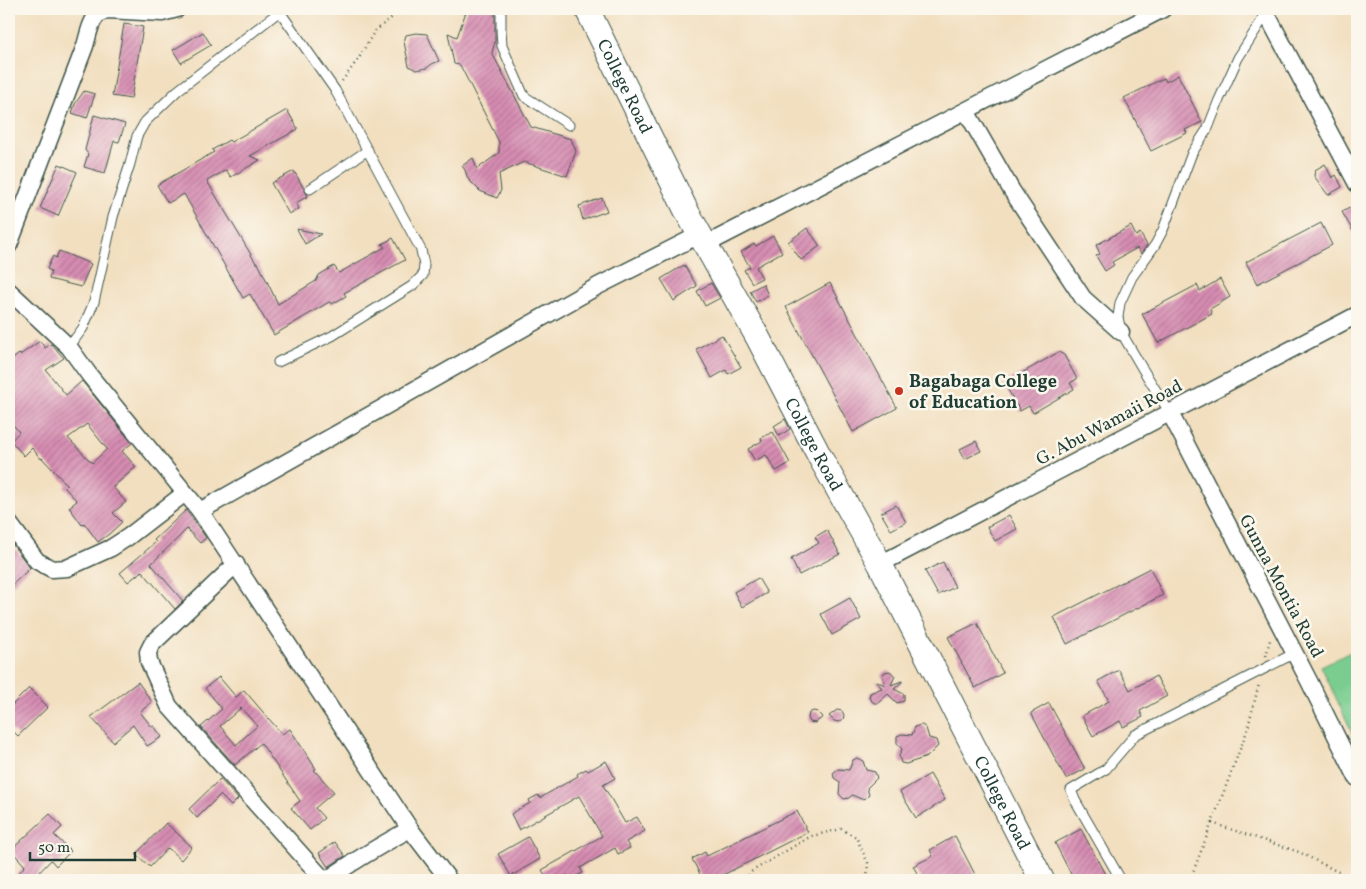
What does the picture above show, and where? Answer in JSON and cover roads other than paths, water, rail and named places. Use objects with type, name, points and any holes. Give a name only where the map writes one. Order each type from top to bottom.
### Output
[{"type":"street","points":[[9,245],[85,46],[90,26],[97,14],[108,10],[162,13],[177,9]]},
{"type":"street","name":"College Road","points":[[586,9],[702,240],[757,336],[820,459],[880,564],[1042,880]]},
{"type":"street","points":[[200,511],[598,286],[702,240],[966,111],[1163,9]]},
{"type":"street","points":[[1265,12],[1357,184]]},
{"type":"street","points":[[966,111],[1012,191],[1083,298],[1121,332]]},
{"type":"street","points":[[9,291],[69,347],[90,376],[200,511],[410,830],[449,880]]},
{"type":"street","name":"G. Abu Wamaii Road","points":[[880,564],[1357,315]]},
{"type":"street","name":"Gunna Montia Road","points":[[1170,412],[1295,653],[1357,778]]},
{"type":"street","points":[[9,523],[37,561],[52,569],[68,568],[111,548],[185,493]]},
{"type":"street","points":[[236,564],[152,644],[148,652],[149,662],[169,706],[324,880]]},
{"type":"street","points":[[327,880],[371,851],[410,830]]},
{"type":"lane","points":[[502,9],[502,46],[524,96],[569,126]]},
{"type":"lane","points":[[69,347],[83,328],[94,302],[113,217],[137,136],[146,122],[177,91],[279,10],[335,90],[421,250],[424,265],[423,275],[404,291],[332,336],[278,362]]},
{"type":"lane","points":[[1170,412],[1121,332],[1118,317],[1120,303],[1132,277],[1155,245],[1163,230],[1192,153],[1208,128],[1218,100],[1238,58],[1265,12]]},
{"type":"lane","points":[[310,189],[368,150]]},
{"type":"lane","points":[[1121,880],[1071,790],[1106,769],[1135,735],[1295,653]]},
{"type":"place","name":"Bagabaga College of Education","points":[[899,391]]}]
